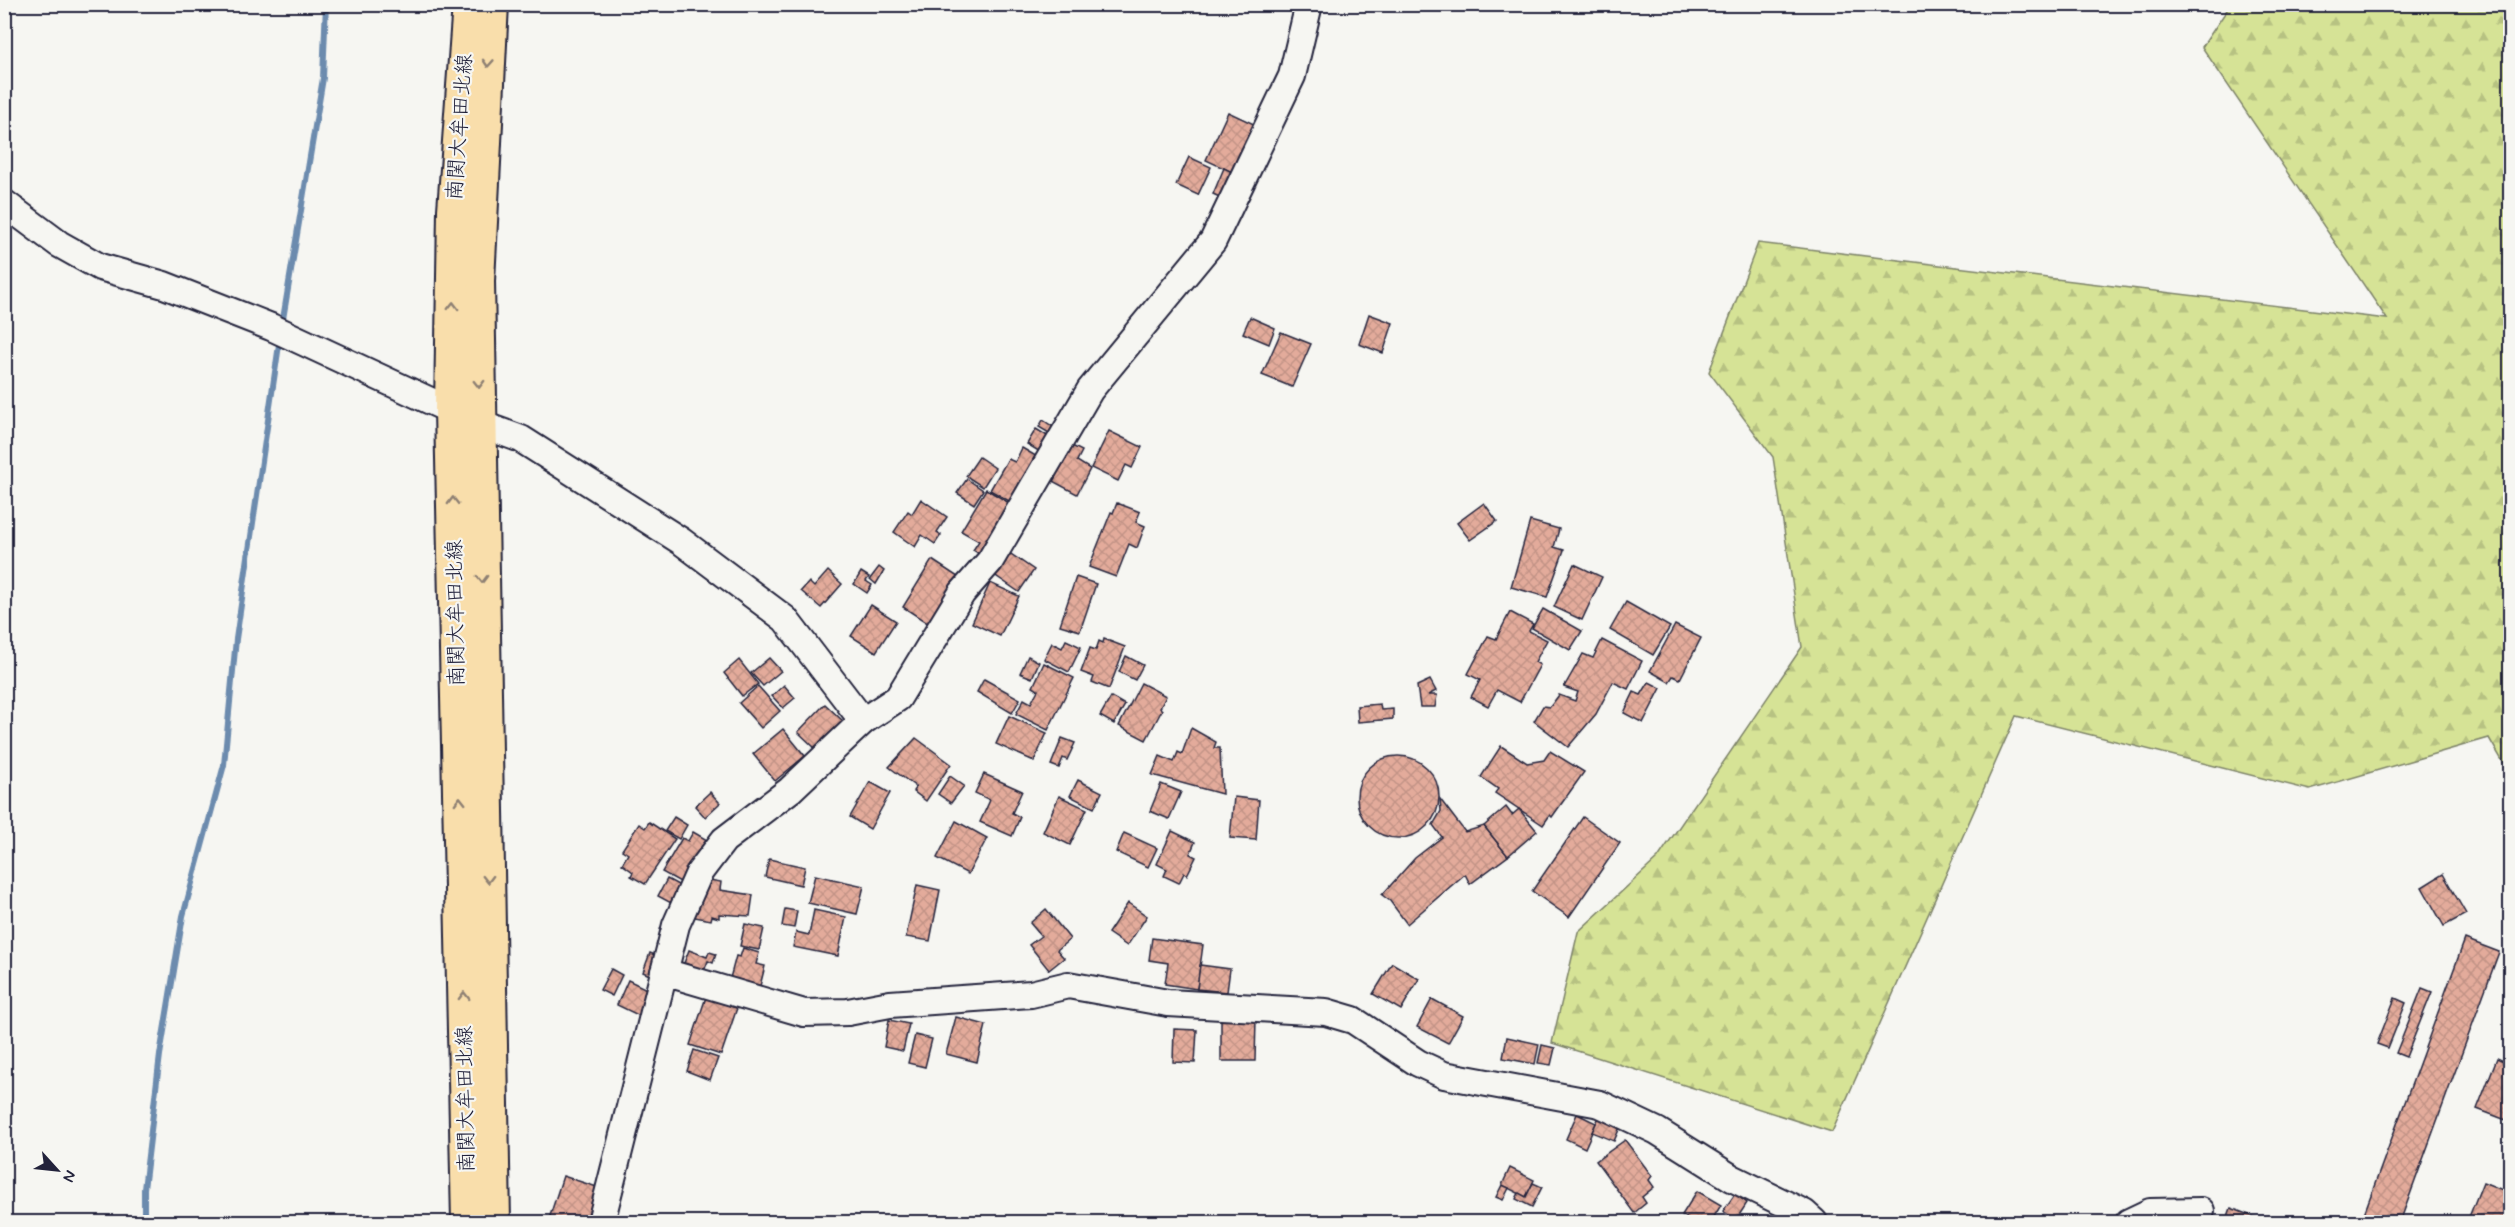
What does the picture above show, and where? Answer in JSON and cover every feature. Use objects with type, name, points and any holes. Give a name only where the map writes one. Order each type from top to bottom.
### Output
[{"type":"main road","name":"南関大牟田北線","points":[[468,1222],[451,410],[454,210],[469,4]]},
{"type":"main road","name":"南関大牟田北線","points":[[492,4],[478,280],[494,1222]]},
{"type":"street","points":[[601,1222],[676,925],[699,873],[724,840],[790,790],[862,721],[898,698],[962,593],[990,561],[1090,390],[1213,241],[1292,76],[1309,4]]},
{"type":"street","points":[[4,203],[59,244],[100,267],[164,285],[282,332],[480,424],[522,439],[681,541],[785,620],[862,721]]},
{"type":"street","points":[[664,972],[804,1013],[848,1012],[890,1004],[1032,994],[1068,985],[1168,1003],[1326,1012],[1353,1020],[1418,1063],[1444,1075],[1600,1104],[1657,1131],[1732,1178],[1804,1213],[1815,1222]]},
{"type":"street","points":[[2129,1222],[2150,1212],[2201,1211]]},
{"type":"green space","points":[[2231,4],[2510,5],[2510,774],[2489,738],[2310,790],[2016,716],[1832,1132],[1552,1043],[1578,932],[1658,858],[1802,647],[1773,457],[1709,372],[1758,243],[2387,319],[2202,47]]},
{"type":"building","points":[[1228,112],[1254,124],[1232,172],[1206,160]]},
{"type":"building","points":[[1189,157],[1211,167],[1198,195],[1176,185]]},
{"type":"building","points":[[1224,168],[1238,175],[1226,200],[1213,194]]},
{"type":"building","points":[[1369,314],[1393,323],[1383,353],[1359,344]]},
{"type":"building","points":[[1250,317],[1275,328],[1269,344],[1243,333]]},
{"type":"building","points":[[1281,332],[1311,344],[1292,387],[1262,375]]},
{"type":"building","points":[[1043,420],[1058,430],[1054,436],[1039,427]]},
{"type":"building","points":[[1036,429],[1054,440],[1045,455],[1027,444]]},
{"type":"building","points":[[1109,431],[1142,447],[1132,468],[1126,465],[1118,481],[1091,468]]},
{"type":"building","points":[[1066,443],[1082,451],[1077,461],[1090,469],[1077,494],[1045,477]]},
{"type":"building","points":[[1022,448],[1041,459],[1016,505],[990,490],[1008,459],[1015,462]]},
{"type":"building","points":[[979,457],[995,468],[983,487],[966,476]]},
{"type":"building","points":[[967,479],[983,490],[974,504],[957,493]]},
{"type":"building","points":[[986,489],[1016,507],[986,558],[973,550],[979,541],[961,531]]},
{"type":"building","points":[[921,499],[947,517],[937,532],[941,535],[935,544],[922,535],[915,547],[894,532],[908,511],[912,514]]},
{"type":"building","points":[[1117,503],[1140,512],[1136,522],[1145,526],[1137,548],[1129,544],[1116,577],[1089,567],[1111,512],[1113,513]]},
{"type":"building","points":[[1484,503],[1497,521],[1470,540],[1457,523]]},
{"type":"building","points":[[1530,521],[1559,529],[1554,547],[1564,550],[1547,597],[1511,587]]},
{"type":"building","points":[[1008,552],[1034,570],[1019,592],[993,574]]},
{"type":"building","points":[[932,560],[961,579],[932,626],[903,607]]},
{"type":"building","points":[[1574,564],[1602,577],[1582,620],[1554,607]]},
{"type":"building","points":[[879,567],[884,571],[876,584],[870,579]]},
{"type":"building","points":[[828,571],[842,584],[821,608],[801,591],[809,582],[814,587]]},
{"type":"building","points":[[861,572],[869,577],[866,581],[872,585],[867,593],[854,584]]},
{"type":"building","points":[[1076,577],[1096,584],[1080,631],[1060,625]]},
{"type":"building","points":[[990,583],[1019,596],[1000,636],[972,623]]},
{"type":"building","points":[[1626,602],[1670,627],[1653,655],[1610,630]]},
{"type":"building","points":[[871,605],[896,621],[876,652],[851,636]]},
{"type":"building","points":[[1543,609],[1582,631],[1570,650],[1532,628]]},
{"type":"building","points":[[1510,612],[1533,624],[1529,631],[1547,640],[1535,662],[1540,665],[1520,702],[1497,690],[1488,706],[1471,697],[1480,680],[1468,674],[1488,636],[1496,639]]},
{"type":"building","points":[[1675,625],[1701,638],[1680,679],[1673,676],[1669,682],[1650,671]]},
{"type":"building","points":[[1104,639],[1125,647],[1109,689],[1092,682],[1094,677],[1081,672],[1090,648],[1096,650],[1099,641],[1103,643]]},
{"type":"building","points":[[1066,640],[1081,647],[1069,672],[1044,659],[1052,643],[1062,648]]},
{"type":"building","points":[[1602,640],[1642,661],[1628,689],[1613,682],[1596,714],[1568,747],[1534,721],[1543,706],[1550,707],[1559,695],[1575,701],[1578,692],[1564,687],[1583,654],[1593,658]]},
{"type":"building","points":[[1028,656],[1039,662],[1032,678],[1020,673]]},
{"type":"building","points":[[1126,656],[1143,665],[1135,680],[1119,672]]},
{"type":"building","points":[[769,658],[781,671],[763,686],[751,673]]},
{"type":"building","points":[[739,660],[758,684],[742,696],[724,673]]},
{"type":"building","points":[[1044,663],[1074,678],[1048,730],[1016,714],[1024,699],[1031,703],[1038,690],[1033,687]]},
{"type":"building","points":[[984,679],[1020,699],[1012,713],[977,692]]},
{"type":"building","points":[[1430,680],[1436,691],[1428,695],[1437,695],[1435,707],[1420,707],[1417,686]]},
{"type":"building","points":[[1649,682],[1661,688],[1643,723],[1624,713],[1634,692],[1641,695]]},
{"type":"building","points":[[1141,683],[1166,696],[1160,708],[1162,710],[1146,740],[1119,726]]},
{"type":"building","points":[[784,685],[795,698],[783,708],[772,696]]},
{"type":"building","points":[[758,686],[780,711],[761,728],[739,703]]},
{"type":"building","points":[[1111,697],[1125,705],[1114,724],[1100,716]]},
{"type":"building","points":[[825,704],[844,722],[817,750],[798,732]]},
{"type":"building","points":[[1380,704],[1381,710],[1393,709],[1393,719],[1358,722],[1357,706]]},
{"type":"building","points":[[1009,716],[1047,733],[1034,761],[996,744]]},
{"type":"building","points":[[1191,728],[1216,742],[1214,748],[1220,748],[1222,794],[1152,775],[1160,756],[1174,762],[1178,752],[1182,754]]},
{"type":"building","points":[[783,729],[805,756],[775,781],[753,754]]},
{"type":"building","points":[[916,738],[951,764],[926,801],[913,791],[916,787],[889,767]]},
{"type":"building","points":[[1062,738],[1075,743],[1067,760],[1063,758],[1059,768],[1051,765]]},
{"type":"building","points":[[1501,746],[1527,763],[1544,760],[1550,751],[1584,772],[1552,817],[1550,815],[1543,825],[1495,793],[1498,789],[1481,777]]},
{"type":"building","points":[[1398,756],[1414,759],[1427,768],[1436,781],[1439,797],[1436,813],[1427,826],[1414,835],[1398,838],[1382,835],[1369,826],[1360,813],[1357,797],[1360,781],[1369,768],[1382,759]]},
{"type":"building","points":[[984,774],[1022,791],[1012,813],[1020,817],[1012,836],[980,822],[990,800],[975,793]]},
{"type":"building","points":[[950,776],[964,786],[951,803],[938,794]]},
{"type":"building","points":[[1078,780],[1102,792],[1094,808],[1070,796]]},
{"type":"building","points":[[870,782],[890,793],[870,829],[850,817]]},
{"type":"building","points":[[1161,784],[1181,792],[1169,819],[1150,811]]},
{"type":"building","points":[[710,792],[720,803],[705,817],[695,806]]},
{"type":"building","points":[[1059,796],[1087,809],[1070,845],[1043,832]]},
{"type":"building","points":[[1234,797],[1259,800],[1256,840],[1230,838]]},
{"type":"building","points":[[1440,799],[1465,832],[1484,826],[1508,856],[1470,884],[1465,874],[1407,924],[1390,901],[1382,895],[1415,858],[1442,837],[1433,825],[1441,811]]},
{"type":"building","points":[[1506,807],[1512,815],[1519,809],[1537,831],[1508,856],[1484,826]]},
{"type":"building","points":[[674,817],[687,825],[679,839],[665,831]]},
{"type":"building","points":[[1583,817],[1620,843],[1569,917],[1532,891]]},
{"type":"building","points":[[956,821],[987,838],[968,874],[937,858]]},
{"type":"building","points":[[649,822],[675,839],[645,884],[631,876],[633,872],[622,864],[628,854],[622,850],[639,824],[645,828]]},
{"type":"building","points":[[1172,831],[1195,842],[1190,854],[1196,857],[1187,875],[1184,873],[1179,883],[1164,876],[1167,869],[1157,864]]},
{"type":"building","points":[[693,832],[707,840],[682,883],[662,872],[682,838],[688,841]]},
{"type":"building","points":[[1124,833],[1157,848],[1148,867],[1116,852]]},
{"type":"building","points":[[769,859],[805,867],[801,885],[765,877]]},
{"type":"building","points":[[2443,874],[2466,914],[2444,926],[2422,887]]},
{"type":"building","points":[[815,875],[864,886],[857,914],[808,903]]},
{"type":"building","points":[[667,879],[682,887],[673,904],[658,896]]},
{"type":"building","points":[[704,879],[721,882],[720,890],[753,895],[750,916],[719,914],[719,918],[712,916],[711,920],[689,916]]},
{"type":"building","points":[[917,885],[940,890],[930,941],[906,937]]},
{"type":"building","points":[[1128,903],[1147,916],[1127,946],[1108,933]]},
{"type":"building","points":[[785,909],[797,911],[794,928],[782,926]]},
{"type":"building","points":[[1046,909],[1070,939],[1057,950],[1064,958],[1049,970],[1029,945],[1041,936],[1030,923]]},
{"type":"building","points":[[814,910],[846,917],[838,956],[793,947],[796,932],[809,935]]},
{"type":"building","points":[[745,924],[764,928],[759,950],[740,946]]},
{"type":"building","points":[[1152,938],[1203,945],[1197,989],[1165,984],[1168,963],[1149,960]]},
{"type":"building","points":[[2465,939],[2499,952],[2400,1222],[2361,1222]]},
{"type":"building","points":[[743,948],[759,953],[756,964],[765,966],[759,990],[729,982],[736,956],[740,957]]},
{"type":"building","points":[[689,950],[707,957],[709,952],[716,954],[713,963],[708,961],[704,971],[684,963]]},
{"type":"building","points":[[650,953],[662,958],[654,977],[643,972]]},
{"type":"building","points":[[1392,963],[1419,979],[1401,1010],[1373,994]]},
{"type":"building","points":[[1200,965],[1230,969],[1227,992],[1197,989]]},
{"type":"building","points":[[611,969],[622,975],[612,996],[600,990]]},
{"type":"building","points":[[628,980],[653,992],[642,1017],[617,1005]]},
{"type":"building","points":[[2422,988],[2432,992],[2406,1057],[2396,1053]]},
{"type":"building","points":[[706,997],[737,1008],[721,1055],[690,1045]]},
{"type":"building","points":[[2395,998],[2406,1003],[2388,1048],[2377,1044]]},
{"type":"building","points":[[1432,999],[1463,1016],[1448,1043],[1417,1027]]},
{"type":"building","points":[[956,1017],[986,1025],[977,1062],[946,1054]]},
{"type":"building","points":[[1221,1018],[1256,1018],[1255,1061],[1221,1061]]},
{"type":"building","points":[[889,1020],[909,1024],[903,1051],[884,1047]]},
{"type":"building","points":[[1174,1029],[1197,1030],[1195,1063],[1173,1062]]},
{"type":"building","points":[[915,1035],[932,1039],[925,1067],[908,1063]]},
{"type":"building","points":[[1507,1037],[1539,1044],[1535,1064],[1503,1058]]},
{"type":"building","points":[[1542,1045],[1555,1048],[1551,1065],[1538,1063]]},
{"type":"building","points":[[694,1050],[718,1058],[710,1080],[687,1071]]},
{"type":"building","points":[[2497,1058],[2510,1064],[2510,1108],[2506,1120],[2477,1109]]},
{"type":"building","points":[[1577,1114],[1596,1123],[1585,1148],[1566,1139]]},
{"type":"building","points":[[1600,1115],[1621,1125],[1614,1141],[1592,1132]]},
{"type":"building","points":[[1625,1140],[1652,1176],[1649,1180],[1654,1187],[1642,1197],[1646,1203],[1634,1213],[1596,1161]]},
{"type":"building","points":[[1510,1168],[1534,1180],[1526,1197],[1502,1185]]},
{"type":"building","points":[[563,1176],[597,1187],[586,1222],[548,1222]]},
{"type":"building","points":[[2483,1182],[2510,1193],[2510,1222],[2467,1222]]},
{"type":"building","points":[[1533,1183],[1542,1187],[1532,1207],[1516,1199],[1519,1193],[1526,1197]]},
{"type":"building","points":[[1502,1185],[1509,1188],[1503,1200],[1496,1197]]},
{"type":"building","points":[[1697,1191],[1721,1205],[1711,1222],[1694,1222],[1682,1215]]},
{"type":"building","points":[[1735,1194],[1747,1203],[1736,1220],[1723,1211]]},
{"type":"building","points":[[2231,1208],[2267,1222],[2226,1222]]},
{"type":"waterway","points":[[282,325],[323,78],[326,4]]},
{"type":"waterway","points":[[144,1222],[144,1189],[160,1055],[183,916],[224,765],[236,639],[280,338]]}]
